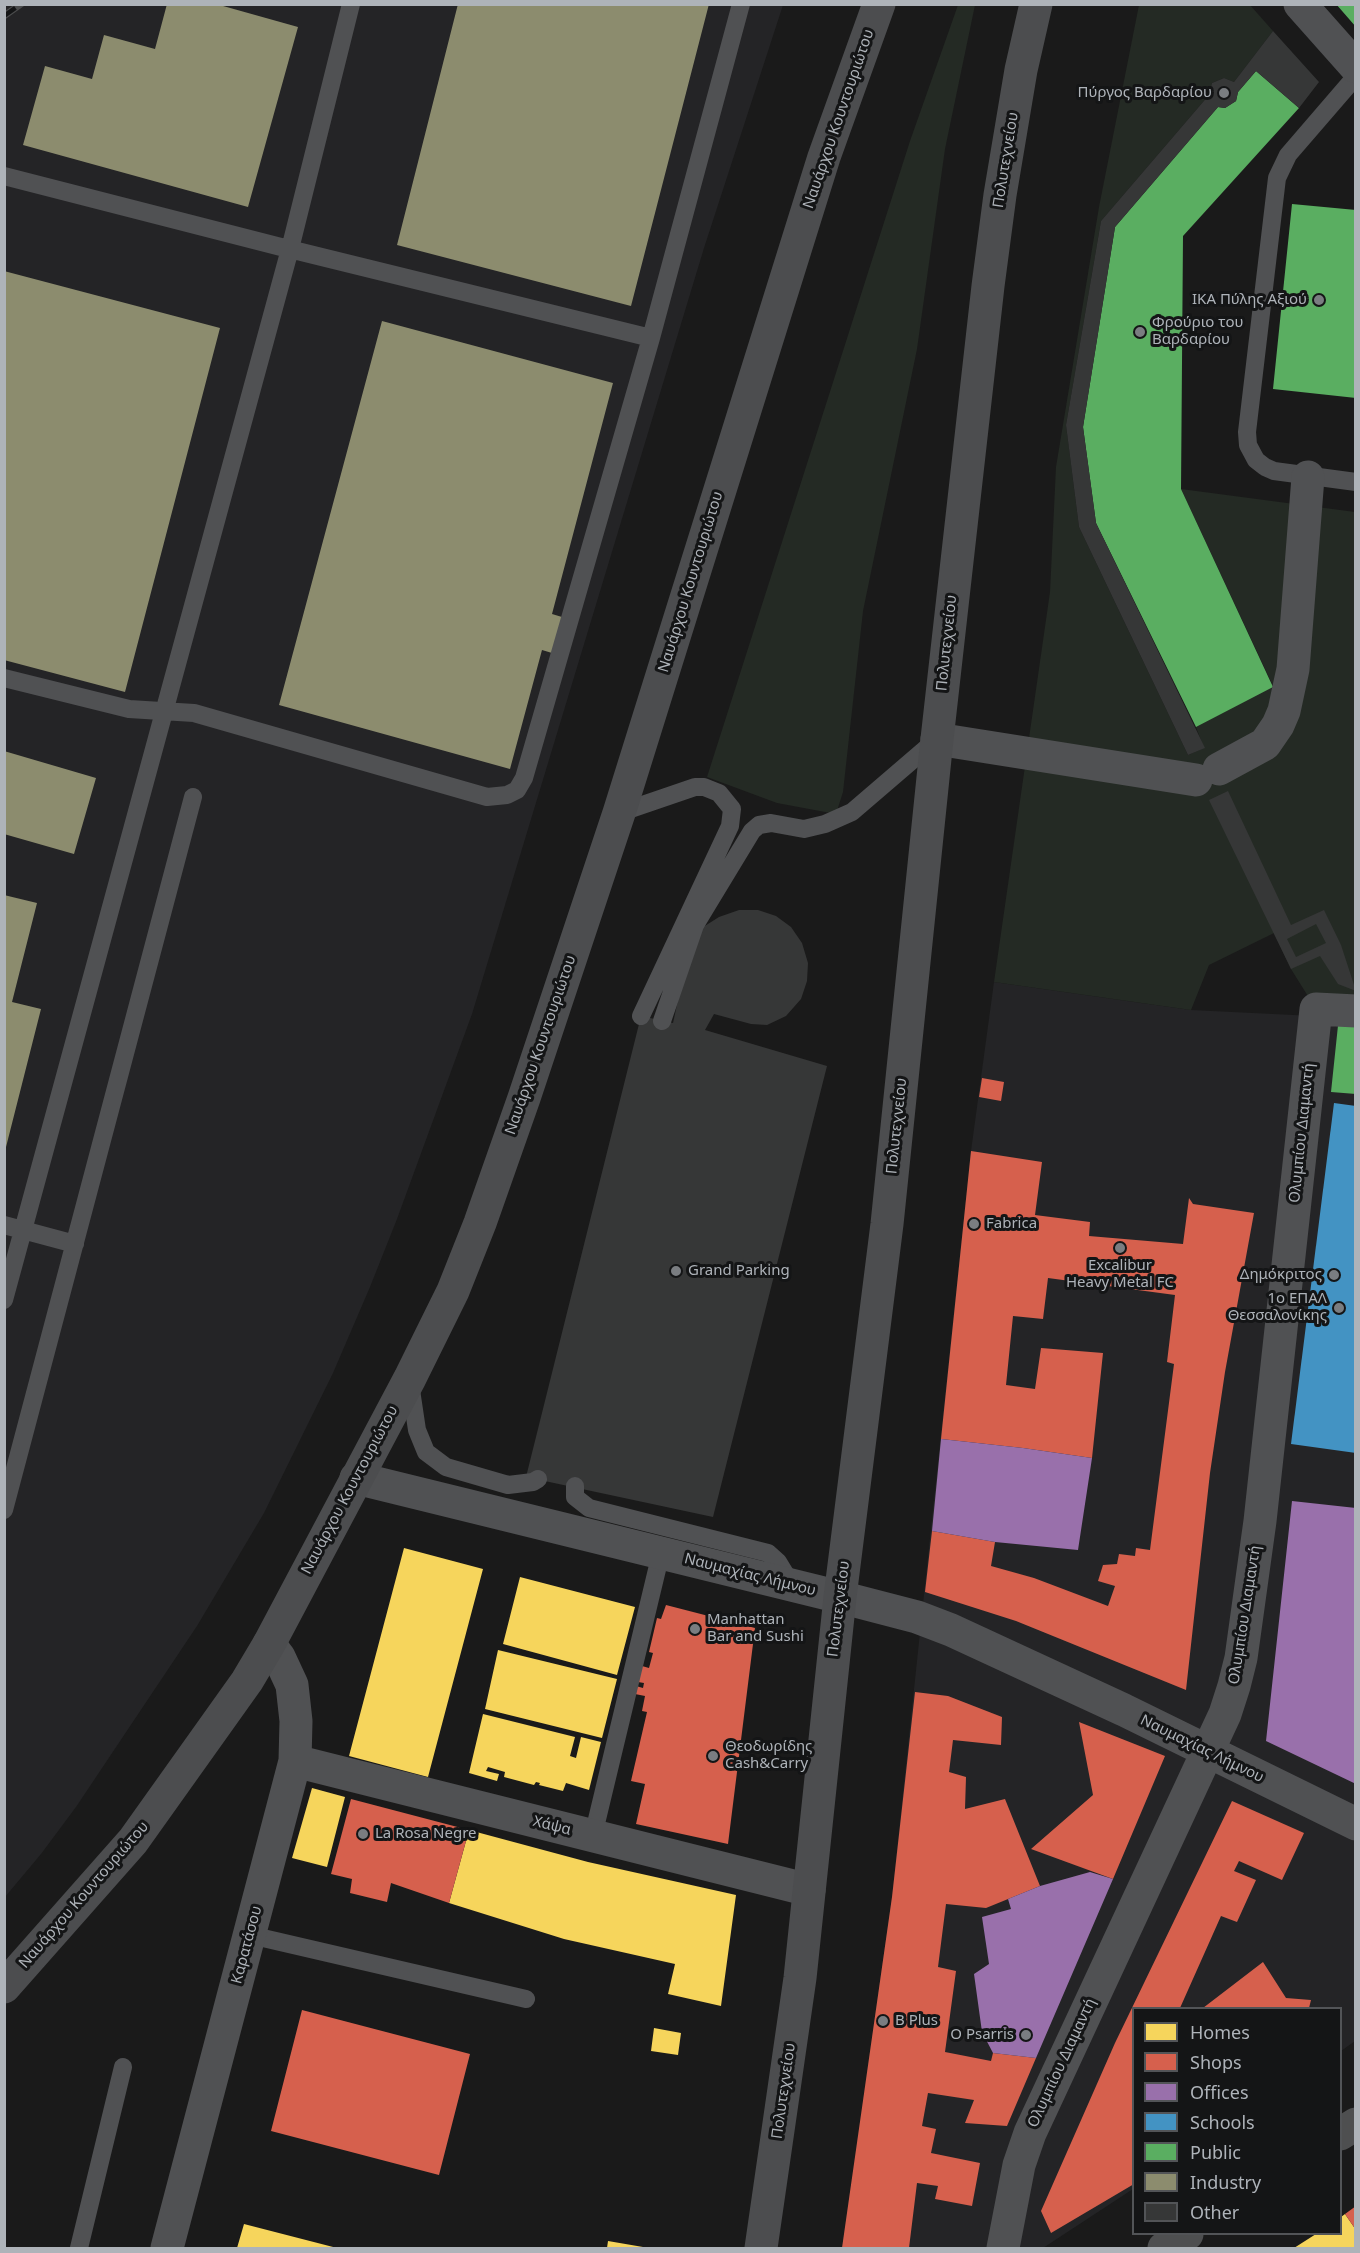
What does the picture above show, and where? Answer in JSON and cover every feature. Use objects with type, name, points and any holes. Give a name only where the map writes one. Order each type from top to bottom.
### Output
[{"type":"main road","name":"Ναυάρχου Κουντουριώτου","points":[[4,1987],[134,1841],[215,1729],[269,1644],[410,1378],[453,1291],[480,1223],[620,813],[824,157],[879,4]]},
{"type":"main road","name":"Πολυτεχνείου","points":[[761,2248],[800,1978],[840,1597],[887,1224],[937,739],[1000,195],[1021,70],[1036,4]]},
{"type":"main road","points":[[1342,2133],[1356,2124]]},
{"type":"main road","points":[[1164,2248],[1185,2235]]},
{"type":"street","points":[[1300,4],[1356,67]]},
{"type":"street","points":[[937,739],[1208,774],[1265,744],[1284,711],[1293,669],[1308,477]]},
{"type":"street","name":"Ολυμπίου Διαμαντή","points":[[1003,2248],[1019,2165],[1030,2133],[1225,1714],[1241,1658],[1260,1521],[1316,1009],[1356,1011]]},
{"type":"street","name":"Ναυμαχίας Λήμνου","points":[[356,1478],[917,1617],[951,1630],[1124,1710],[1356,1824]]},
{"type":"street","name":"Καρατάσου","points":[[167,2248],[296,1761],[296,1707],[292,1685],[279,1656],[269,1644]]},
{"type":"street","name":"Χάψα","points":[[296,1761],[809,1890]]},
{"type":"lane","points":[[4,1300],[290,249],[351,4]]},
{"type":"lane","points":[[4,678],[129,709],[194,713],[486,796],[507,795],[517,790],[524,778],[651,338],[741,4]]},
{"type":"lane","points":[[1356,76],[1288,155],[1277,178],[1248,415],[1248,445],[1256,460],[1274,471],[1356,482]]},
{"type":"lane","points":[[4,176],[651,338]]},
{"type":"lane","points":[[662,1021],[695,925],[752,831],[759,825],[771,824],[804,829],[825,824],[852,812],[937,739]]},
{"type":"lane","points":[[620,813],[695,787],[704,787],[719,793],[732,809],[730,826],[641,1016]]},
{"type":"lane","points":[[4,1510],[194,797]]},
{"type":"lane","points":[[4,1225],[75,1244]]},
{"type":"lane","points":[[410,1378],[417,1430],[426,1452],[446,1467],[508,1485],[533,1482],[538,1479]]},
{"type":"lane","points":[[574,1486],[575,1497],[589,1508],[768,1553],[778,1562],[792,1585]]},
{"type":"lane","points":[[593,1836],[661,1554]]},
{"type":"lane","points":[[250,1935],[526,1999]]},
{"type":"lane","points":[[79,2248],[123,2067]]},
{"type":"shaded area","points":[[5,5],[783,5],[704,248],[472,1014],[370,1287],[333,1373],[264,1513],[197,1626],[76,1807],[5,1897]]},
{"type":"shaded area","points":[[958,5],[975,5],[945,149],[917,349],[863,611],[843,792],[836,814],[777,803],[707,777],[910,141]]},
{"type":"shaded area","points":[[1139,5],[1250,5],[1273,31],[1234,82],[1224,78],[1212,83],[1209,95],[1101,221],[1066,425],[1079,527],[1188,755],[1204,748],[1196,727],[1273,686],[1181,489],[1355,512],[1355,1011],[1316,1009],[1291,969],[1274,933],[1209,965],[1191,1010],[994,982],[1050,592],[1056,467],[1099,207]]},
{"type":"shaded area","points":[[994,982],[1191,1010],[1355,1018],[1355,2041],[1342,2050],[1342,2007],[1132,2007],[1132,2190],[1043,2248],[842,2248],[892,1897],[971,1151]]},
{"type":"building: Homes","points":[[404,1548],[483,1569],[428,1777],[349,1756]]},
{"type":"building: Homes","points":[[520,1577],[635,1607],[617,1675],[503,1644]]},
{"type":"building: Homes","points":[[498,1650],[617,1679],[602,1738],[485,1709]]},
{"type":"building: Homes","points":[[483,1714],[575,1737],[570,1756],[576,1758],[581,1737],[601,1742],[589,1790],[566,1783],[563,1791],[539,1785],[540,1783],[536,1782],[534,1785],[504,1777],[505,1772],[488,1767],[486,1771],[499,1774],[497,1781],[469,1773]]},
{"type":"building: Homes","points":[[312,1788],[345,1797],[327,1867],[292,1858]]},
{"type":"building: Homes","points":[[469,1830],[588,1862],[736,1895],[721,2006],[668,1994],[675,1964],[564,1939],[449,1903]]},
{"type":"building: Homes","points":[[654,2028],[681,2033],[678,2055],[651,2051]]},
{"type":"building: Homes","points":[[1345,2214],[1356,2230],[1356,2248],[1294,2248],[1314,2235],[1342,2235],[1342,2216]]},
{"type":"building: Homes","points":[[244,2224],[337,2248],[237,2248]]},
{"type":"building: Homes","points":[[608,2241],[643,2247],[643,2248],[607,2248]]},
{"type":"building: Shops","points":[[982,1078],[1004,1082],[1001,1101],[979,1097]]},
{"type":"building: Shops","points":[[971,1151],[1042,1162],[1035,1215],[1090,1222],[1089,1236],[1183,1244],[1189,1198],[1193,1204],[1254,1213],[1225,1372],[1210,1473],[1186,1690],[1016,1621],[925,1592],[932,1531],[995,1542],[991,1566],[1034,1578],[1108,1606],[1115,1586],[1098,1581],[1103,1565],[1117,1564],[1119,1554],[1135,1556],[1136,1548],[1150,1550],[1174,1364],[1167,1362],[1175,1295],[1048,1278],[1043,1319],[1013,1316],[1006,1385],[1035,1389],[1041,1348],[1103,1353],[1092,1458],[941,1439]]},
{"type":"building: Shops","points":[[666,1605],[755,1628],[728,1844],[636,1824],[645,1784],[631,1781],[647,1712],[642,1711],[645,1696],[635,1694],[636,1686],[643,1688],[644,1683],[638,1682],[642,1666],[649,1668],[653,1653],[649,1652],[657,1618],[661,1619]]},
{"type":"building: Shops","points":[[915,1692],[948,1696],[1002,1717],[1001,1745],[953,1740],[949,1772],[966,1777],[965,1809],[1005,1799],[1040,1886],[986,1908],[946,1904],[938,1967],[956,1971],[945,2052],[991,2061],[993,2053],[1036,2058],[1007,2126],[965,2123],[974,2100],[928,2093],[922,2126],[936,2129],[931,2153],[980,2163],[972,2206],[935,2199],[938,2186],[917,2183],[909,2248],[842,2248],[892,1897]]},
{"type":"building: Shops","points":[[1079,1722],[1165,1756],[1113,1879],[1031,1849],[1093,1795]]},
{"type":"building: Shops","points":[[351,1799],[469,1830],[449,1903],[391,1883],[387,1902],[350,1893],[352,1879],[331,1874]]},
{"type":"building: Shops","points":[[1232,1801],[1304,1833],[1282,1880],[1239,1861],[1234,1871],[1256,1880],[1237,1922],[1221,1916],[1180,2007],[1132,2007]]},
{"type":"building: Shops","points":[[1263,1962],[1286,1998],[1311,2000],[1309,2007],[1204,2007]]},
{"type":"building: Shops","points":[[1132,2008],[1132,2185],[1051,2233],[1041,2211]]},
{"type":"building: Shops","points":[[302,2010],[470,2054],[439,2175],[271,2131]]},
{"type":"building: Shops","points":[[1356,2206],[1356,2230],[1345,2214]]},
{"type":"building: Offices","points":[[941,1439],[1092,1458],[1078,1550],[995,1542],[932,1531]]},
{"type":"building: Offices","points":[[1292,1501],[1356,1508],[1356,1784],[1266,1741]]},
{"type":"building: Offices","points":[[1090,1872],[1113,1879],[1036,2058],[993,2053],[982,2032],[974,1974],[989,1964],[982,1917],[1011,1909],[1008,1899],[1040,1886]]},
{"type":"building: Schools","name":"Δημόκριτος","points":[[1334,1103],[1356,1106],[1356,1453],[1291,1444]]},
{"type":"building: Public","points":[[1336,4],[1356,4],[1356,27]]},
{"type":"building: Public","name":"Φρούριο του Βαρδαρίου","points":[[1256,71],[1299,108],[1183,236],[1181,489],[1273,687],[1196,727],[1096,523],[1083,427],[1115,227],[1218,107],[1225,108],[1236,101],[1238,92]]},
{"type":"building: Public","name":"IKA Πύλης Αξιού","points":[[1292,204],[1356,210],[1356,398],[1273,389]]},
{"type":"building: Public","points":[[1339,1016],[1356,1018],[1356,1094],[1331,1092]]},
{"type":"building: Industry","points":[[167,4],[216,4],[298,27],[248,207],[23,145],[45,66],[92,79],[104,35],[155,49]]},
{"type":"building: Industry","points":[[458,4],[709,4],[631,306],[397,245]]},
{"type":"building: Industry","points":[[4,271],[220,328],[125,692],[4,660]]},
{"type":"building: Industry","points":[[382,321],[613,383],[552,614],[562,617],[552,653],[542,650],[510,769],[279,705]]},
{"type":"building: Industry","points":[[4,751],[96,778],[74,854],[4,834]]},
{"type":"building: Industry","points":[[4,895],[37,903],[12,1002],[41,1009],[5,1151]]},
{"type":"building: Other","points":[[1273,31],[1319,82],[1299,108],[1256,71],[1238,92],[1236,101],[1225,108],[1218,107],[1115,227],[1083,427],[1096,523],[1205,748],[1188,755],[1079,527],[1066,425],[1101,221],[1209,95],[1212,83],[1224,78],[1234,82]]},
{"type":"building: Other","points":[[1228,791],[1291,925],[1324,910],[1341,945],[1356,991],[1338,984],[1320,956],[1291,969],[1209,800]],"holes":[[[1316,924],[1326,943],[1296,957],[1287,939]]]},
{"type":"building: Other","name":"Grand Parking","points":[[739,910],[758,910],[776,916],[791,927],[802,943],[808,963],[807,981],[801,999],[786,1016],[767,1025],[751,1024],[714,1014],[705,1030],[827,1066],[713,1517],[526,1477],[641,1016],[673,1023],[690,946],[700,929],[719,917]]},
{"type":"railway","points":[[4,16],[21,4]]},
{"type":"place","name":"Πύργος Βαρδαρίου","points":[[1224,93]]},
{"type":"place","name":"IKA Πύλης Αξιού","points":[[1319,300]]},
{"type":"place","name":"Φρούριο του Βαρδαρίου","points":[[1140,332]]},
{"type":"place","name":"Fabrica","points":[[974,1224]]},
{"type":"place","name":"Excalibur Heavy Metal FC","points":[[1120,1248]]},
{"type":"place","name":"Grand Parking","points":[[676,1271]]},
{"type":"place","name":"Δημόκριτος","points":[[1334,1275]]},
{"type":"place","name":"1ο ΕΠΑΛ Θεσσαλονίκης","points":[[1339,1308]]},
{"type":"place","name":"Manhattan Bar and Sushi","points":[[695,1629]]},
{"type":"place","name":"Θεοδωρίδης Cash&Carry","points":[[713,1756]]},
{"type":"place","name":"La Rosa Negre","points":[[363,1834]]},
{"type":"place","name":"B Plus","points":[[883,2021]]},
{"type":"place","name":"O Psarris","points":[[1026,2035]]}]
